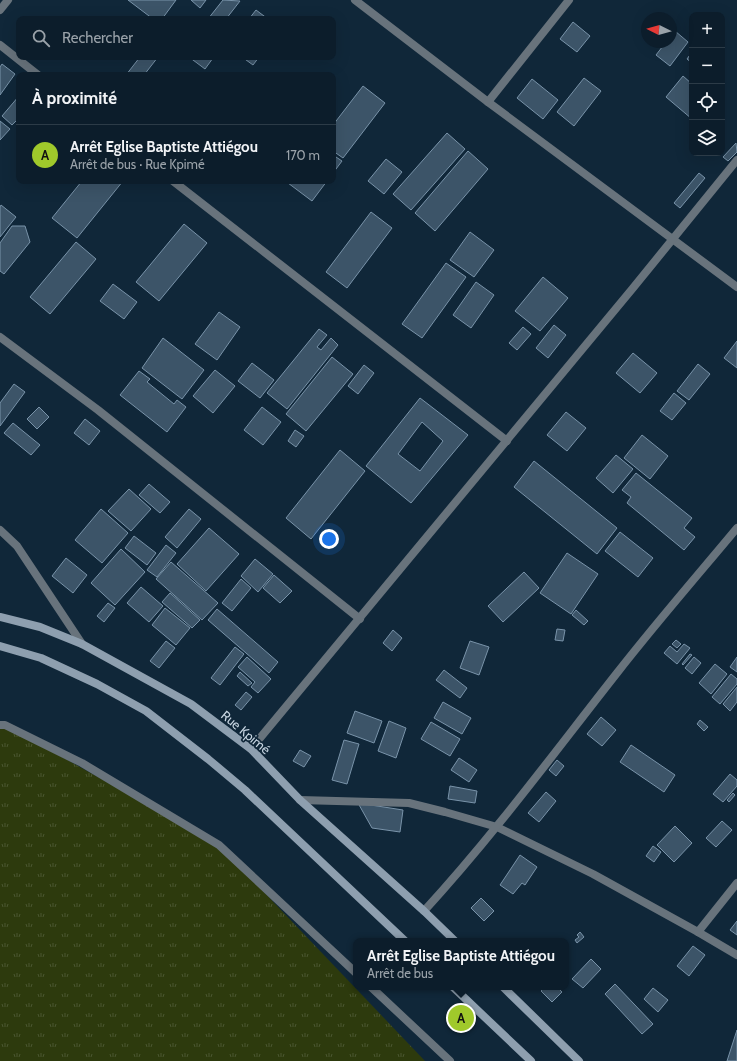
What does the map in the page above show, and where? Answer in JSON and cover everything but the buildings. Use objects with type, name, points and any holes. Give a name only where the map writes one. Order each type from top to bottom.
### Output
[{"type":"main road","name":"Rue Kpimé","points":[[0,617],[40,627],[82,644],[190,704],[251,749],[300,800],[424,911],[452,938]]},
{"type":"main road","points":[[0,646],[41,658],[97,684],[146,711],[245,790],[402,938]]},
{"type":"main road","points":[[456,990],[531,1061]]},
{"type":"main road","points":[[506,990],[579,1061]]},
{"type":"street","points":[[0,10],[8,0]]},
{"type":"street","points":[[355,0],[488,102],[737,288]]},
{"type":"street","points":[[488,102],[569,0]]},
{"type":"street","points":[[0,45],[16,58]]},
{"type":"street","points":[[19,60],[34,72]]},
{"type":"street","points":[[251,749],[507,441],[737,160]]},
{"type":"street","points":[[177,184],[507,441]]},
{"type":"street","points":[[0,336],[98,410],[360,619]]},
{"type":"street","points":[[424,911],[497,827],[619,671],[737,528]]},
{"type":"street","points":[[0,530],[18,546],[82,644]]},
{"type":"street","points":[[0,725],[5,725],[82,763],[219,845],[353,970]]},
{"type":"street","points":[[300,800],[409,803],[497,827],[593,874],[737,955]]},
{"type":"street","points":[[698,932],[737,883]]},
{"type":"street","points":[[374,990],[450,1061]]},
{"type":"green space","points":[[0,725],[5,725],[219,845],[353,986],[353,990],[357,990],[425,1061],[0,1061]]},
{"type":"place","name":"Arrêt Eglise Baptiste Attiégou","points":[[461,1018]]}]
